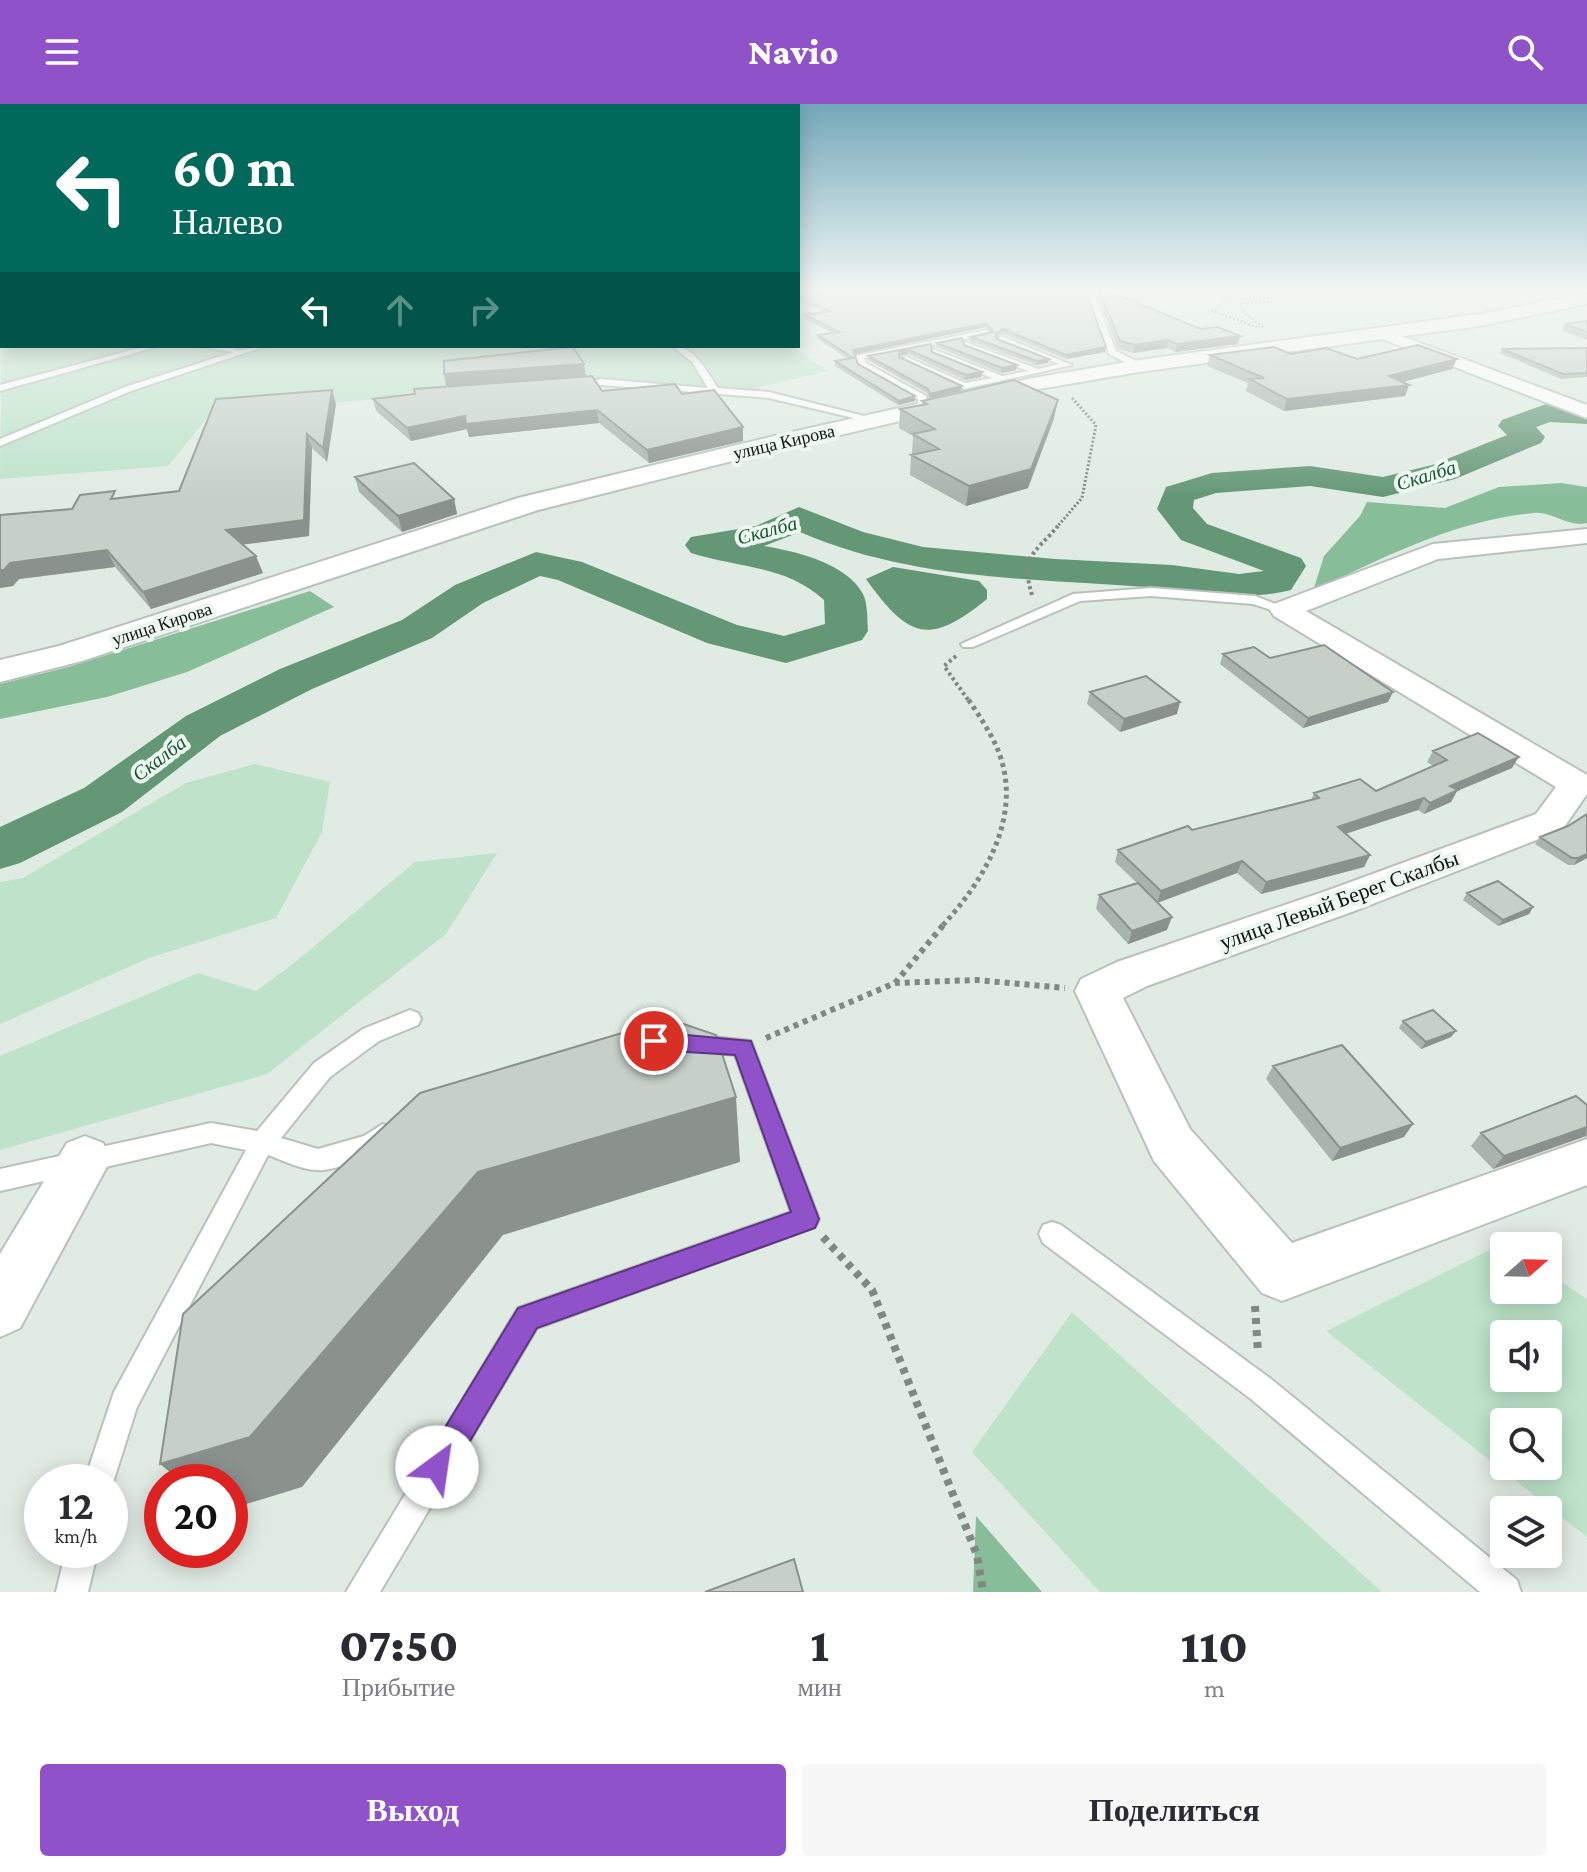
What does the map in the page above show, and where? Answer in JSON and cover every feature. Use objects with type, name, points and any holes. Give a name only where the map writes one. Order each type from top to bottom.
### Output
[{"type":"street","name":"улица Кирова","points":[[0,671],[70,654],[528,504],[923,409],[1046,376],[1187,359]]},
{"type":"street","points":[[1449,359],[1587,412]]},
{"type":"street","points":[[1284,610],[1433,552],[1587,536]]},
{"type":"street","name":"улица Левый Берег Скалбы","points":[[1097,991],[1132,974],[1343,900],[1549,822],[1582,782],[1284,610]]},
{"type":"street","points":[[1097,991],[1172,1145],[1282,1274],[1587,1162]]},
{"type":"street","points":[[0,1308],[85,1159]]},
{"type":"lane","points":[[0,388],[106,359]]},
{"type":"lane","points":[[0,443],[128,389],[214,359]]},
{"type":"lane","points":[[694,359],[715,391]]},
{"type":"lane","points":[[860,359],[862,364],[923,398],[923,409]]},
{"type":"lane","points":[[905,359],[964,386],[1001,379],[1046,376],[1068,365],[1054,359]]},
{"type":"lane","points":[[956,359],[1001,379]]},
{"type":"lane","points":[[1006,359],[1046,376]]},
{"type":"lane","points":[[1126,359],[1139,366]]},
{"type":"lane","points":[[561,385],[601,382],[769,395],[875,420]]},
{"type":"lane","points":[[968,644],[1078,597],[1151,592],[1255,600],[1284,610]]},
{"type":"lane","points":[[105,1464],[124,1402],[262,1143],[322,1070],[371,1035],[410,1019]]},
{"type":"lane","points":[[362,1592],[528,1318],[806,1219],[743,1047],[669,1042]]},
{"type":"lane","points":[[0,1180],[211,1133],[262,1143],[318,1160],[371,1144],[405,1115]]},
{"type":"lane","points":[[1052,1234],[1261,1389],[1505,1592]]},
{"type":"lane","points":[[72,1592],[78,1568]]},
{"type":"path","points":[[1025,573],[1027,562],[1082,498],[1096,425],[1046,376]]},
{"type":"path","points":[[895,983],[982,877],[994,854],[1003,804],[1005,771],[965,692],[944,666]]},
{"type":"path","points":[[743,1047],[895,983],[976,980],[1097,991]]},
{"type":"path","points":[[806,1219],[872,1290],[977,1555],[983,1592]]},
{"type":"path","points":[[1261,1389],[1254,1290],[1282,1274]]},
{"type":"shaded area","points":[[1,359],[810,359],[827,371],[740,392],[601,382],[212,412],[168,466],[0,479]]},
{"type":"shaded area","points":[[1561,483],[1587,487],[1587,523],[1573,523],[1534,513],[1476,524],[1420,542],[1313,591],[1324,556],[1360,516],[1367,502],[1445,508],[1499,487]]},
{"type":"shaded area","points":[[893,567],[979,581],[987,590],[987,599],[950,624],[921,629],[895,614],[866,579]]},
{"type":"shaded area","points":[[310,591],[334,607],[187,672],[107,697],[0,719],[0,684],[72,666]]},
{"type":"shaded area","points":[[255,764],[330,782],[322,832],[276,918],[149,958],[0,1024],[0,882],[23,878],[186,783]]},
{"type":"shaded area","points":[[497,853],[446,934],[267,1074],[0,1150],[0,1056],[198,973],[256,991],[415,862]]},
{"type":"shaded area","points":[[1490,1250],[1490,1304],[1562,1304],[1562,1282],[1587,1299],[1587,1537],[1562,1517],[1562,1496],[1535,1496],[1515,1480],[1562,1480],[1562,1408],[1490,1408],[1490,1460],[1326,1331]]},
{"type":"shaded area","points":[[1072,1312],[1382,1592],[1100,1592],[972,1452]]},
{"type":"shaded area","points":[[976,1516],[1042,1592],[973,1592]]},
{"type":"building","points":[[581,359],[584,364],[444,374],[444,361]]},
{"type":"building","points":[[856,359],[858,364],[915,396],[899,401],[835,361]]},
{"type":"building","points":[[874,359],[904,359],[962,386],[930,394],[928,389]]},
{"type":"building","points":[[931,359],[951,359],[982,372],[966,375]]},
{"type":"building","points":[[980,359],[1002,359],[1017,365],[1002,368]]},
{"type":"building","points":[[1220,359],[1455,359],[1389,376],[1409,385],[1287,399],[1249,379],[1264,378]]},
{"type":"building","points":[[1527,359],[1587,359],[1587,373],[1563,374]]},
{"type":"building","points":[[592,376],[602,391],[675,384],[682,394],[714,390],[743,427],[647,450],[597,410],[466,424],[465,416],[407,428],[373,399],[415,394],[414,389]]},
{"type":"building","points":[[1014,380],[1058,400],[1031,469],[969,486],[911,455],[939,449],[913,434],[935,429],[900,409]]},
{"type":"building","points":[[332,390],[323,448],[307,434],[304,520],[226,530],[256,556],[143,592],[107,550],[10,563],[0,570],[0,515],[72,509],[80,495],[115,491],[111,499],[179,491],[216,399]]},
{"type":"building","points":[[414,463],[454,499],[398,516],[355,477]]},
{"type":"building","points":[[1324,645],[1393,692],[1308,718],[1223,654],[1254,647],[1270,658]]},
{"type":"building","points":[[1146,676],[1180,702],[1124,719],[1090,692]]},
{"type":"building","points":[[1478,733],[1519,757],[1450,786],[1458,790],[1430,803],[1424,798],[1338,827],[1370,855],[1266,882],[1242,861],[1161,891],[1118,850],[1188,826],[1192,830],[1319,798],[1314,793],[1360,779],[1376,791],[1447,760],[1433,751]]},
{"type":"building","points":[[1587,814],[1587,854],[1572,858],[1540,837],[1568,826]]},
{"type":"building","points":[[1498,881],[1533,907],[1503,920],[1467,893]]},
{"type":"building","points":[[1138,883],[1172,917],[1132,931],[1099,895]]},
{"type":"building","points":[[1433,1010],[1456,1031],[1426,1042],[1403,1021]]},
{"type":"building","points":[[669,1019],[716,1035],[736,1097],[478,1172],[250,1437],[160,1464],[183,1314],[420,1093]]},
{"type":"building","points":[[1342,1045],[1413,1124],[1340,1148],[1273,1066]]},
{"type":"building","points":[[1576,1096],[1587,1105],[1587,1127],[1504,1156],[1481,1133]]},
{"type":"building","points":[[794,1559],[803,1592],[705,1592]]},
{"type":"waterway","name":"Скалба","points":[[0,850],[103,800],[203,726],[296,679],[417,629],[469,594],[536,564],[568,570],[722,634],[786,650],[847,631],[844,596],[818,574],[801,566],[704,545],[765,535],[799,518],[850,540],[923,558],[1055,571],[1172,577],[1239,586],[1277,582],[1287,566],[1194,532],[1175,509],[1178,494],[1212,483],[1310,476],[1383,487],[1443,472],[1530,437],[1513,426],[1546,413],[1587,415]]},
{"type":"route","points":[[437,1467],[528,1318],[806,1219],[743,1047],[654,1041]]}]
